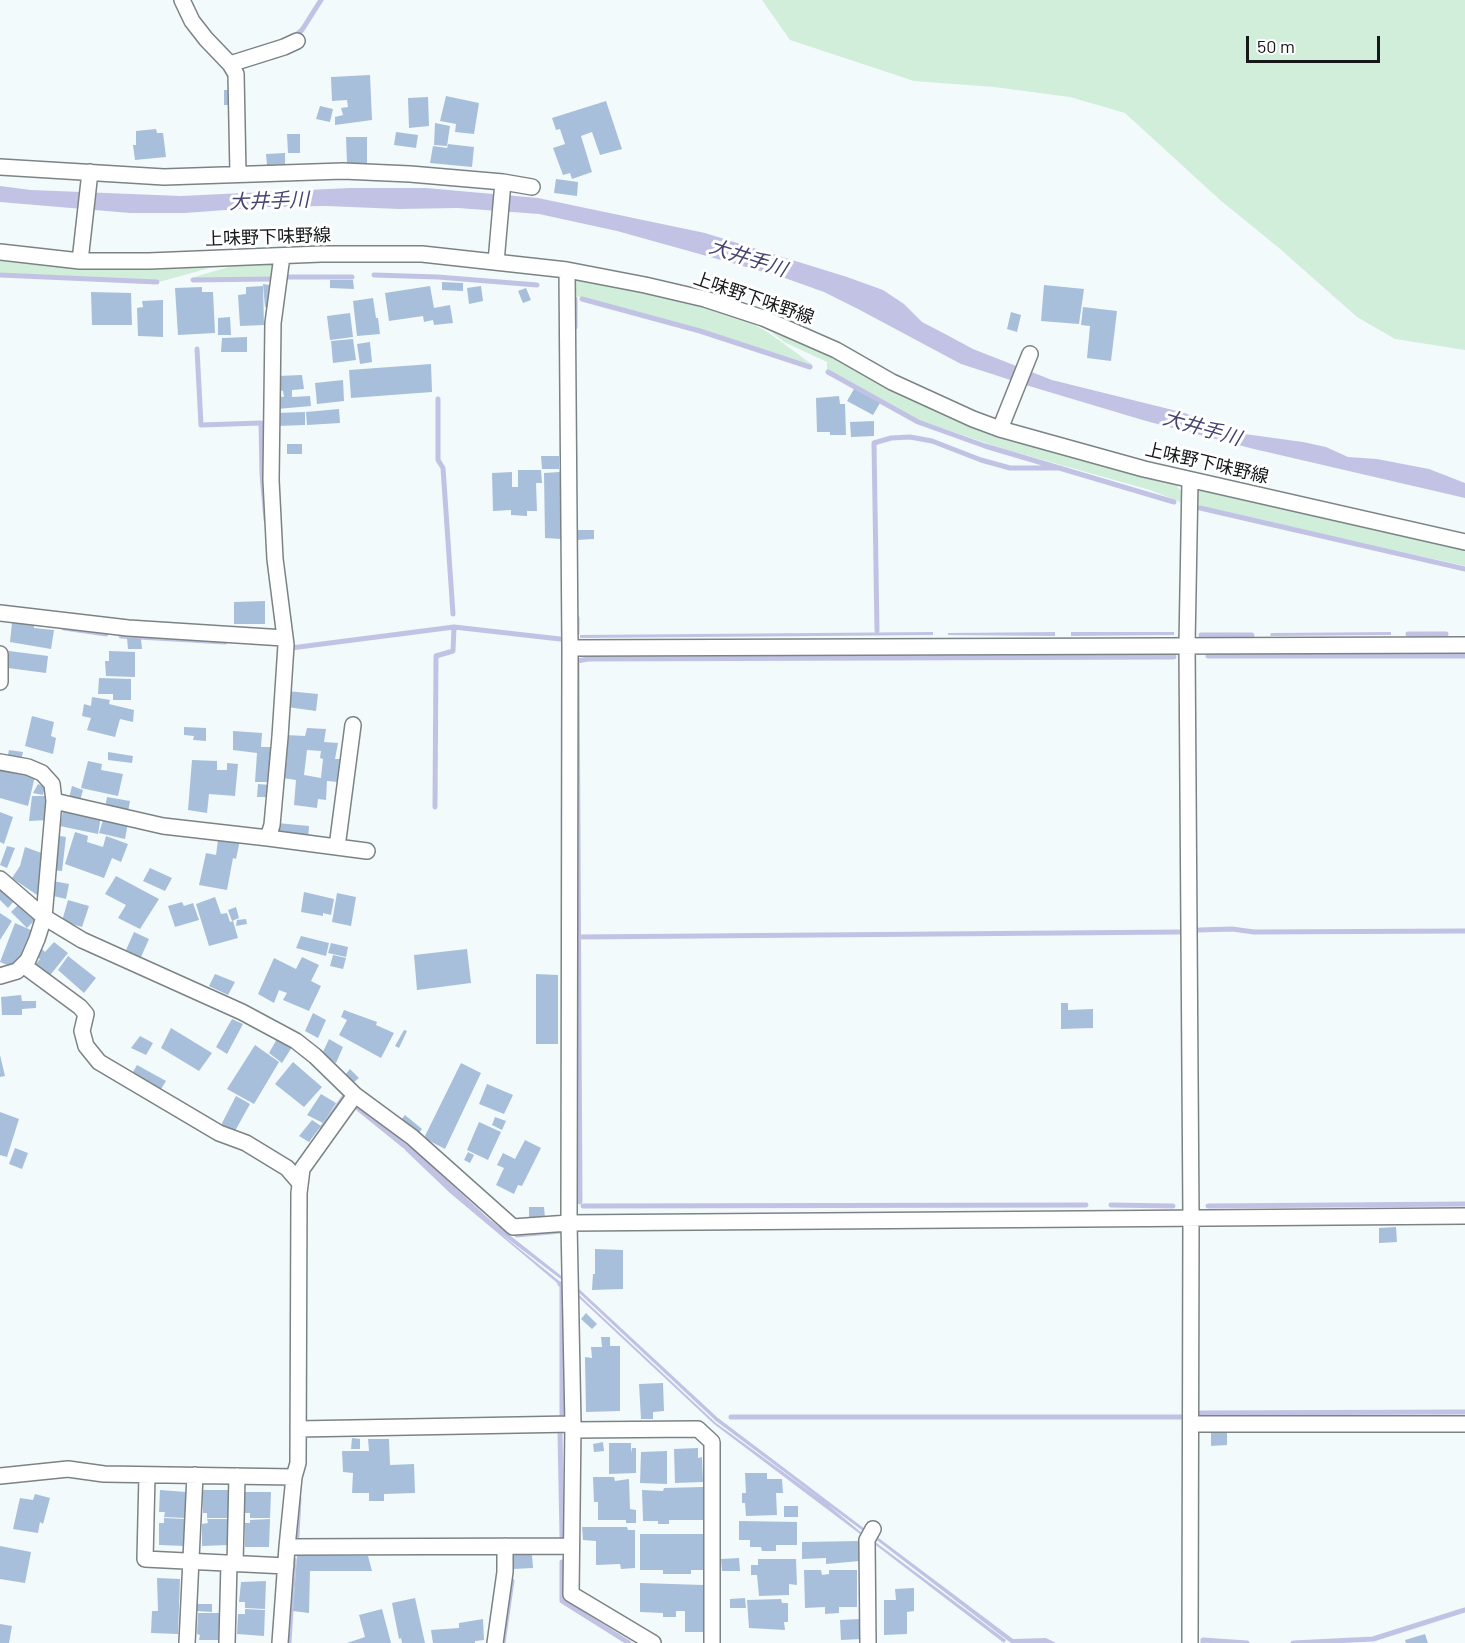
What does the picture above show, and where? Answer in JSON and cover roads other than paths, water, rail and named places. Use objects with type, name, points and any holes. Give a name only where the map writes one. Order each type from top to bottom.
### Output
[{"type":"street","points":[[182,0],[192,21],[236,74],[238,174]]},
{"type":"street","points":[[230,64],[284,47],[297,40]]},
{"type":"street","points":[[0,167],[90,176],[164,177],[343,171],[532,187]]},
{"type":"street","points":[[81,257],[90,176]]},
{"type":"street","points":[[496,256],[503,185]]},
{"type":"street","name":"上味野下味野線","points":[[0,252],[149,261],[321,254],[496,256],[645,285],[705,299],[763,318],[836,350],[892,382],[1000,429],[1144,469],[1465,542]]},
{"type":"street","points":[[268,838],[272,825],[286,645],[274,559],[271,480],[273,323],[282,256]]},
{"type":"street","points":[[567,270],[570,648],[569,1223],[573,1427],[571,1594],[653,1643]]},
{"type":"street","points":[[1000,429],[1030,354]]},
{"type":"street","points":[[1190,480],[1187,645],[1191,1217],[1190,1643]]},
{"type":"street","points":[[0,613],[128,628],[284,638]]},
{"type":"street","points":[[570,648],[1465,645]]},
{"type":"street","points":[[0,654],[0,682]]},
{"type":"street","points":[[337,847],[353,725]]},
{"type":"street","points":[[0,762],[28,767],[42,773],[52,784],[54,801],[44,917],[28,960],[17,971],[0,976]]},
{"type":"street","points":[[54,801],[163,826],[367,851]]},
{"type":"street","points":[[0,879],[44,917],[82,940],[279,1030],[315,1056],[355,1095],[412,1137],[513,1227],[569,1223],[1465,1216]]},
{"type":"street","points":[[23,965],[80,1006],[86,1014],[82,1030],[86,1046],[99,1062],[212,1129],[246,1143],[288,1168],[300,1183]]},
{"type":"street","points":[[280,1643],[287,1547],[294,1477],[298,1462],[300,1183],[302,1169],[355,1095]]},
{"type":"street","points":[[1191,1424],[1465,1424]]},
{"type":"street","points":[[298,1429],[573,1427],[698,1429],[712,1442],[712,1643]]},
{"type":"street","points":[[0,1476],[68,1469],[104,1474],[294,1477]]},
{"type":"street","points":[[147,1475],[145,1558],[286,1566]]},
{"type":"street","points":[[187,1643],[195,1475]]},
{"type":"street","points":[[227,1643],[237,1476]]},
{"type":"street","points":[[868,1643],[867,1540],[873,1529]]},
{"type":"street","points":[[495,1643],[505,1572],[505,1546]]},
{"type":"street","points":[[287,1547],[571,1546]]},
{"type":"water","name":"大井手川","points":[[0,186],[31,190],[181,196],[349,188],[426,188],[538,198],[705,233],[883,290],[904,304],[922,322],[973,349],[1052,380],[1185,413],[1230,432],[1303,442],[1326,447],[1348,457],[1377,459],[1429,469],[1465,483],[1465,498],[1254,449],[1146,421],[1029,386],[961,364],[824,292],[782,277],[617,231],[539,214],[458,208],[399,209],[326,206],[266,207],[185,213],[130,213],[0,202]]},
{"type":"water","points":[[933,632],[933,635],[580,638],[580,635]]},
{"type":"water","points":[[1055,632],[1055,636],[948,635],[948,633]]},
{"type":"water","points":[[1071,632],[1174,632],[1174,635],[1071,636]]},
{"type":"water","points":[[1391,632],[1391,635],[1270,636],[1271,633]]},
{"type":"water","points":[[409,1145],[488,1218],[564,1278],[562,1280],[500,1233],[564,1285],[562,1287],[450,1193],[405,1150]]},
{"type":"water","points":[[578,1288],[718,1418],[865,1529],[863,1531],[828,1505],[862,1533],[860,1534],[714,1424],[576,1295],[578,1294],[716,1423],[823,1501],[716,1421],[576,1290]]},
{"type":"water","points":[[876,1536],[1013,1639],[1046,1638],[1056,1643],[1011,1643],[874,1538]]},
{"type":"water","points":[[874,1541],[1006,1640],[1004,1643],[873,1543]]},
{"type":"waterway","points":[[294,37],[302,30],[321,0]]},
{"type":"waterway","points":[[0,275],[157,282]]},
{"type":"waterway","points":[[374,275],[438,277],[537,285]]},
{"type":"waterway","points":[[286,277],[352,277]]},
{"type":"waterway","points":[[193,280],[272,279]]},
{"type":"waterway","points":[[575,299],[575,327]]},
{"type":"waterway","points":[[582,299],[700,331],[810,367]]},
{"type":"waterway","points":[[197,349],[201,425],[261,423],[266,520]]},
{"type":"waterway","points":[[828,372],[918,422],[985,446],[1174,502]]},
{"type":"waterway","points":[[438,399],[438,460],[443,468],[453,614]]},
{"type":"waterway","points":[[877,631],[874,443],[891,438],[910,437],[932,441],[981,460],[1010,468],[1061,468]]},
{"type":"waterway","points":[[1200,508],[1465,569]]},
{"type":"waterway","points":[[577,618],[577,633]]},
{"type":"waterway","points":[[291,648],[454,627],[560,639]]},
{"type":"waterway","points":[[435,807],[436,656],[453,651],[454,627]]},
{"type":"waterway","points":[[64,628],[106,634]]},
{"type":"waterway","points":[[1408,634],[1446,634]]},
{"type":"waterway","points":[[1201,635],[1252,635]]},
{"type":"waterway","points":[[121,636],[225,642]]},
{"type":"waterway","points":[[1208,656],[1465,656]]},
{"type":"waterway","points":[[580,1202],[577,661],[588,659],[1174,657]]},
{"type":"waterway","points":[[1199,930],[1465,931]]},
{"type":"waterway","points":[[579,937],[1179,932]]},
{"type":"waterway","points":[[322,1128],[344,1097],[412,1152]]},
{"type":"waterway","points":[[1208,1206],[1465,1204]]},
{"type":"waterway","points":[[583,1206],[1086,1205]]},
{"type":"waterway","points":[[1111,1205],[1173,1206]]},
{"type":"waterway","points":[[517,1235],[561,1231]]},
{"type":"waterway","points":[[560,1284],[562,1286],[562,1415]]},
{"type":"waterway","points":[[1201,1413],[1465,1412]]},
{"type":"waterway","points":[[731,1417],[1182,1417]]},
{"type":"waterway","points":[[560,1432],[562,1537]]},
{"type":"waterway","points":[[297,1536],[299,1498]]},
{"type":"waterway","points":[[289,1643],[294,1560]]},
{"type":"waterway","points":[[562,1562],[562,1601],[629,1643]]},
{"type":"waterway","points":[[503,1643],[512,1581]]},
{"type":"waterway","points":[[1293,1643],[1373,1639],[1465,1610]]},
{"type":"waterway","points":[[1203,1643],[1203,1640],[1247,1643]]}]
